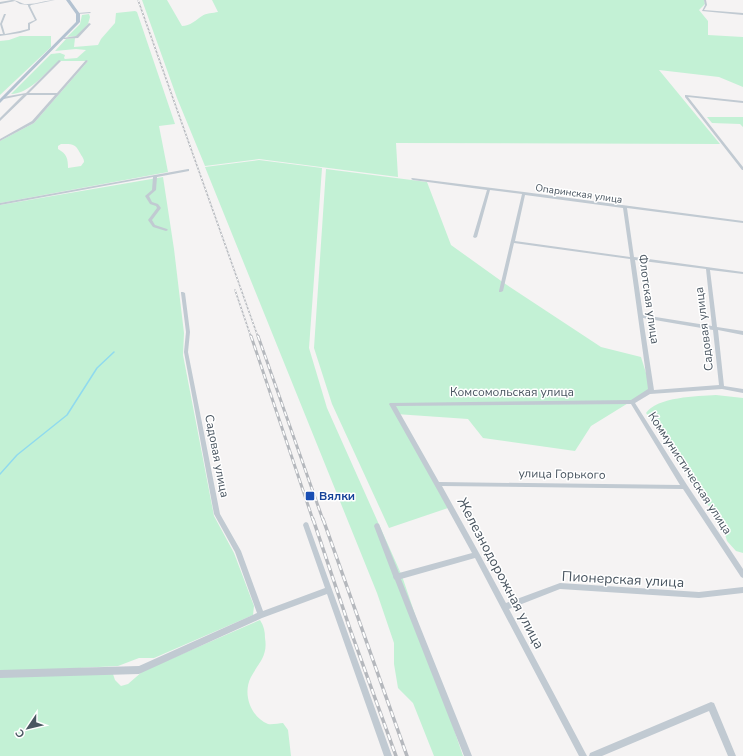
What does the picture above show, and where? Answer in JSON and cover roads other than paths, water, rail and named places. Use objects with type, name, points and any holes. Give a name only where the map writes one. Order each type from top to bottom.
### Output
[{"type":"main road","points":[[0,102],[78,22],[78,14],[68,0]]},
{"type":"street","points":[[0,3],[13,0],[21,4],[30,5],[54,0]]},
{"type":"street","points":[[705,0],[706,4],[703,11],[743,14]]},
{"type":"street","points":[[0,35],[29,29],[29,24],[36,20],[29,6],[30,5]]},
{"type":"street","points":[[78,14],[90,13]]},
{"type":"street","points":[[4,34],[1,24],[5,14]]},
{"type":"street","points":[[64,38],[77,37],[90,24]]},
{"type":"street","points":[[0,120],[60,61]]},
{"type":"street","points":[[0,140],[33,122],[87,61]]},
{"type":"street","points":[[4,98],[26,94],[58,94]]},
{"type":"street","points":[[743,102],[686,96],[743,169]]},
{"type":"street","points":[[0,204],[188,170]]},
{"type":"street","points":[[155,177],[154,190],[147,196],[152,203],[158,205],[159,208],[150,220],[154,226],[166,230]]},
{"type":"street","name":"Опаринская улица","points":[[413,180],[743,222]]},
{"type":"street","points":[[475,237],[489,189]]},
{"type":"street","points":[[501,291],[524,193]]},
{"type":"street","name":"Флотская улица","points":[[626,207],[651,390],[649,392]]},
{"type":"street","points":[[512,242],[743,273]]},
{"type":"street","name":"Садовая улица","points":[[708,269],[722,387]]},
{"type":"street","name":"Садовая улица","points":[[183,293],[188,332],[186,352],[217,514],[238,551],[261,615]]},
{"type":"street","points":[[641,316],[743,333]]},
{"type":"street","points":[[632,402],[649,392],[722,387],[743,390]]},
{"type":"street","name":"Комсомольская улица","points":[[392,404],[632,402]]},
{"type":"street","name":"Коммунистическая улица","points":[[632,402],[743,575]]},
{"type":"street","name":"Железнодорожная улица","points":[[392,404],[439,484],[583,756]]},
{"type":"street","name":"улица Горького","points":[[439,484],[685,486]]},
{"type":"street","points":[[306,525],[388,756]]},
{"type":"street","points":[[377,526],[468,756]]},
{"type":"street","points":[[396,577],[477,555]]},
{"type":"street","name":"Пионерская улица","points":[[505,607],[560,586],[699,595],[743,590]]},
{"type":"street","points":[[0,674],[139,670],[261,615],[329,590]]},
{"type":"street","points":[[593,756],[711,706],[732,756]]},
{"type":"waterway","points":[[0,474],[17,455],[67,415],[97,368],[114,352]]},
{"type":"railway","points":[[138,0],[258,337]]},
{"type":"railway","points":[[235,290],[251,337]]},
{"type":"railway","points":[[251,336],[313,520]]},
{"type":"railway","points":[[258,336],[323,520]]},
{"type":"railway","points":[[313,519],[350,629],[396,756]]},
{"type":"railway","points":[[323,519],[407,756]]},
{"type":"place","name":"Вялки","points":[[310,496]]}]
